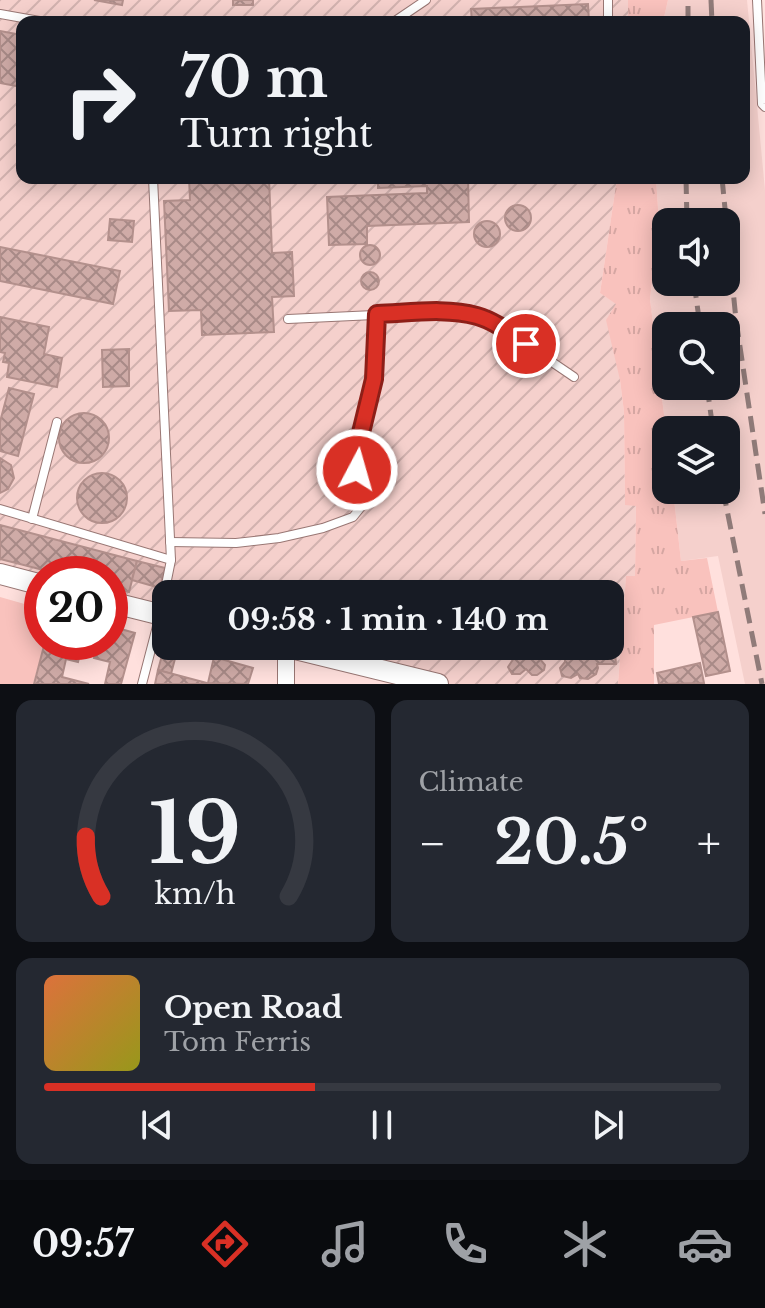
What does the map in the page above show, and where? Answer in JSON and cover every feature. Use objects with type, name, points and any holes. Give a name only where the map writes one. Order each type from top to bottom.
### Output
[{"type":"street","points":[[0,574],[24,580]]},
{"type":"street","points":[[128,606],[152,612]]},
{"type":"street","points":[[285,660],[286,684]]},
{"type":"street","points":[[341,660],[438,684]]},
{"type":"lane","points":[[403,16],[426,0]]},
{"type":"lane","points":[[757,0],[762,104],[765,107]]},
{"type":"lane","points":[[153,184],[171,560],[168,580]]},
{"type":"lane","points":[[288,319],[439,312],[475,315],[502,328],[574,377]]},
{"type":"lane","points":[[170,542],[265,540],[323,528],[353,517],[361,507],[364,496],[357,470],[358,445],[374,379],[377,314]]},
{"type":"lane","points":[[32,519],[57,422]]},
{"type":"lane","points":[[0,509],[171,560]]},
{"type":"lane","points":[[142,684],[152,651]]},
{"type":"shaded area","points":[[0,0],[628,0],[628,16],[16,16],[16,184],[616,184],[600,293],[617,304],[624,412],[625,504],[636,505],[635,576],[626,577],[624,604],[624,580],[152,580],[152,612],[128,606],[128,556],[24,556],[24,580],[0,574]]},
{"type":"shaded area","points":[[668,0],[747,0],[749,16],[664,16]]},
{"type":"shaded area","points":[[750,32],[765,190],[765,684],[745,684],[718,556],[681,561],[675,504],[740,504],[740,416],[664,416],[662,400],[740,400],[740,312],[652,312],[652,316],[650,299],[652,282],[652,296],[740,296],[740,208],[658,208],[656,184],[750,184]]},
{"type":"shaded area","points":[[340,660],[620,660],[618,684],[438,684]]},
{"type":"green space","points":[[628,0],[668,0],[664,16],[628,16]]},
{"type":"green space","points":[[616,184],[656,184],[658,208],[652,208],[650,299],[652,400],[662,400],[664,416],[652,416],[652,504],[675,504],[681,561],[707,558],[718,612],[654,625],[654,684],[618,684],[620,660],[624,660],[626,576],[635,576],[636,506],[625,505],[624,412],[606,320],[616,304],[600,293]]},
{"type":"green space","points":[[0,597],[24,604],[24,660],[40,660],[33,684],[0,684]]},
{"type":"building","points":[[94,0],[123,0],[122,5]]},
{"type":"building","points":[[233,0],[253,0],[253,5],[233,5]]},
{"type":"building","points":[[588,4],[589,16],[472,16],[471,9]]},
{"type":"building","points":[[0,31],[16,34],[16,86],[0,83]]},
{"type":"building","points":[[189,184],[269,184],[272,253],[292,252],[294,296],[272,297],[274,332],[202,335],[201,310],[169,311],[164,201],[190,200]]},
{"type":"building","points":[[378,184],[468,184],[469,222],[367,226],[367,244],[329,245],[327,197],[427,193],[427,186],[378,188]]},
{"type":"building","points":[[518,205],[527,209],[531,218],[527,227],[518,231],[509,227],[505,218],[509,209]]},
{"type":"building","points":[[110,219],[134,221],[132,242],[108,240]]},
{"type":"building","points":[[487,221],[496,225],[500,234],[496,243],[487,247],[478,243],[474,234],[478,225]]},
{"type":"building","points":[[370,245],[377,248],[380,255],[377,262],[370,265],[363,262],[360,255],[363,248]]},
{"type":"building","points":[[0,247],[120,271],[113,304],[0,281]]},
{"type":"building","points":[[366,272],[374,272],[379,281],[377,288],[366,290],[361,285],[361,277]]},
{"type":"building","points":[[0,317],[49,327],[44,354],[62,358],[57,387],[7,377],[9,363],[3,362],[5,353],[0,352]]},
{"type":"building","points":[[129,349],[129,386],[103,387],[102,350]]},
{"type":"building","points":[[9,388],[34,394],[18,456],[0,451],[0,422]]},
{"type":"building","points":[[84,413],[102,420],[109,438],[102,456],[84,463],[66,456],[59,438],[66,420]]},
{"type":"building","points":[[0,458],[11,465],[14,478],[8,489],[0,493]]},
{"type":"building","points":[[102,473],[120,480],[127,498],[120,516],[102,523],[84,516],[77,498],[84,480]]},
{"type":"building","points":[[0,525],[118,556],[24,556],[24,565],[0,559]]},
{"type":"building","points":[[128,559],[137,561],[128,592]]},
{"type":"building","points":[[137,561],[165,568],[162,580],[152,580],[152,586],[132,580]]},
{"type":"building","points":[[718,612],[730,671],[706,676],[693,617]]},
{"type":"building","points":[[128,631],[135,633],[128,658]]},
{"type":"building","points":[[40,660],[66,660],[62,677],[89,684],[34,684]]},
{"type":"building","points":[[102,660],[128,660],[121,684],[105,684],[110,662]]},
{"type":"building","points":[[161,660],[175,660],[171,674],[158,670]]},
{"type":"building","points":[[213,660],[253,668],[248,684],[208,683]]},
{"type":"building","points":[[513,660],[541,660],[545,665],[537,675],[526,669],[520,674],[512,674],[508,667]]},
{"type":"building","points":[[616,660],[616,664],[597,664],[596,674],[588,679],[580,678],[578,674],[571,678],[562,676],[560,668],[565,662]]},
{"type":"building","points":[[700,663],[704,683],[659,684],[657,673]]},
{"type":"building","points":[[158,670],[207,683],[155,684]]},
{"type":"railway","points":[[688,0],[688,16]]},
{"type":"railway","points":[[711,0],[712,16]]},
{"type":"railway","points":[[686,184],[687,208]]},
{"type":"railway","points":[[723,184],[736,320],[765,514]]},
{"type":"railway","points":[[696,296],[698,312]]},
{"type":"railway","points":[[709,400],[711,416]]},
{"type":"railway","points":[[726,504],[762,684]]},
{"type":"route","points":[[357,470],[358,445],[374,379],[377,314],[439,312],[475,315],[526,344]]}]
